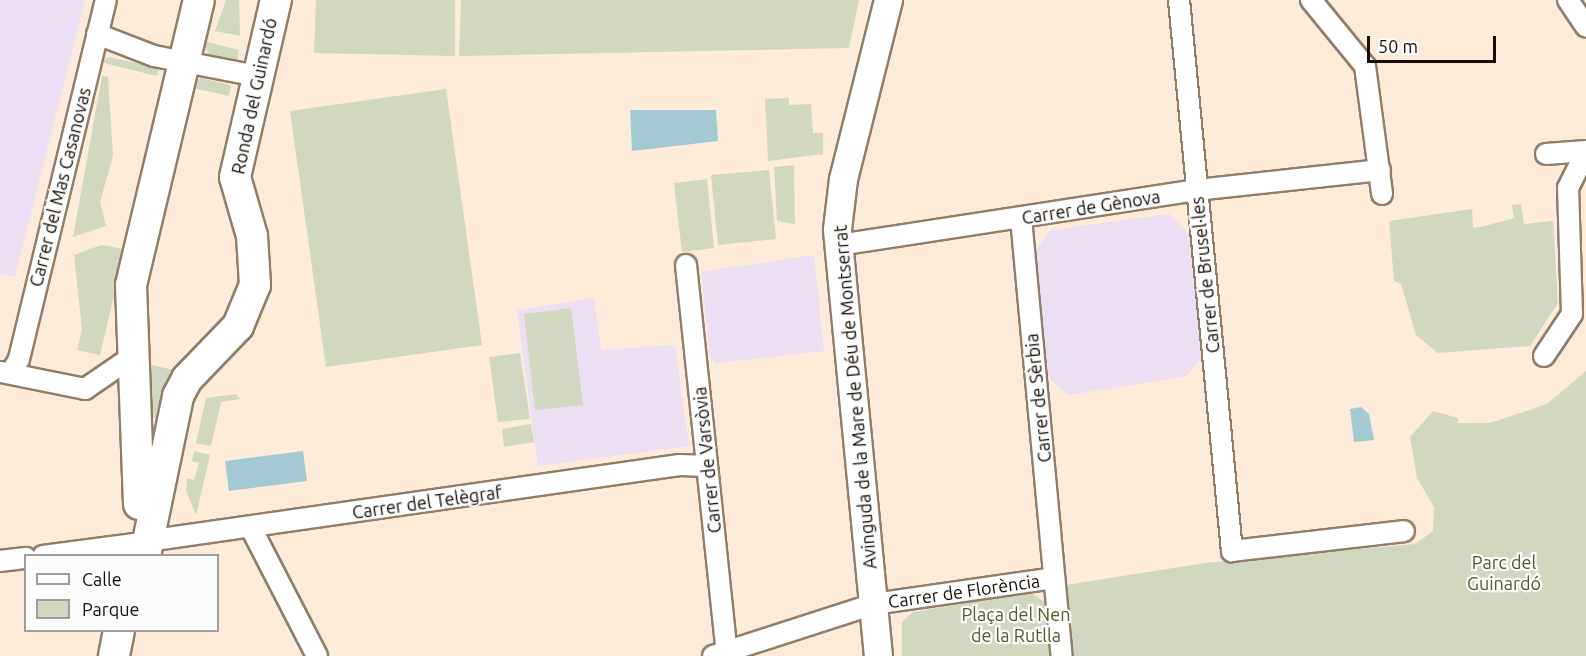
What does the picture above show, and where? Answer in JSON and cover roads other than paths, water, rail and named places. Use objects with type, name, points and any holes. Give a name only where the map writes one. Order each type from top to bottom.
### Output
[{"type":"main road","points":[[139,549],[142,476],[133,356],[131,285],[199,0]]},
{"type":"main road","name":"Ronda del Guinardó","points":[[139,549],[178,396],[237,326],[255,285],[252,236],[235,177],[276,0]]},
{"type":"main road","points":[[114,656],[119,632]]},
{"type":"main road","points":[[129,656],[133,632]]},
{"type":"street","name":"Carrer del Mas Casanovas","points":[[6,372],[19,359],[106,0]]},
{"type":"street","name":"Avinguda de la Mare de Déu de Montserrat","points":[[879,656],[838,245],[843,179],[888,0]]},
{"type":"street","name":"Carrer de Brusel·les","points":[[1179,0],[1232,551],[1404,531]]},
{"type":"street","points":[[1311,0],[1365,66],[1382,194]]},
{"type":"street","points":[[1568,0],[1586,27]]},
{"type":"street","points":[[97,34],[112,44],[257,76]]},
{"type":"street","points":[[1544,356],[1572,314],[1568,188],[1586,152],[1546,154]]},
{"type":"street","name":"Carrer de Gènova","points":[[838,245],[1196,190],[1380,170]]},
{"type":"street","name":"Carrer de Sèrbia","points":[[1021,218],[1062,656]]},
{"type":"street","name":"Carrer de Varsòvia","points":[[686,265],[707,466],[722,654]]},
{"type":"street","points":[[6,372],[85,389],[133,356]]},
{"type":"street","name":"Carrer del Telègraf","points":[[59,554],[139,549],[250,528],[680,465],[707,466]]},
{"type":"street","points":[[250,528],[317,656]]},
{"type":"street","points":[[0,561],[24,558]]},
{"type":"street","name":"Carrer de Florència","points":[[722,654],[874,604],[1054,578]]},
{"type":"water","points":[[630,110],[716,110],[718,141],[632,151]]},
{"type":"water","points":[[1361,407],[1369,414],[1374,440],[1354,442],[1350,409]]},
{"type":"water","points":[[303,451],[307,481],[229,491],[225,461]]},
{"type":"park label","name":"Parc del Guinardó","points":[[1504,573]]},
{"type":"park label","name":"Plaça del Nen de la Rutlla","points":[[1016,625]]}]
